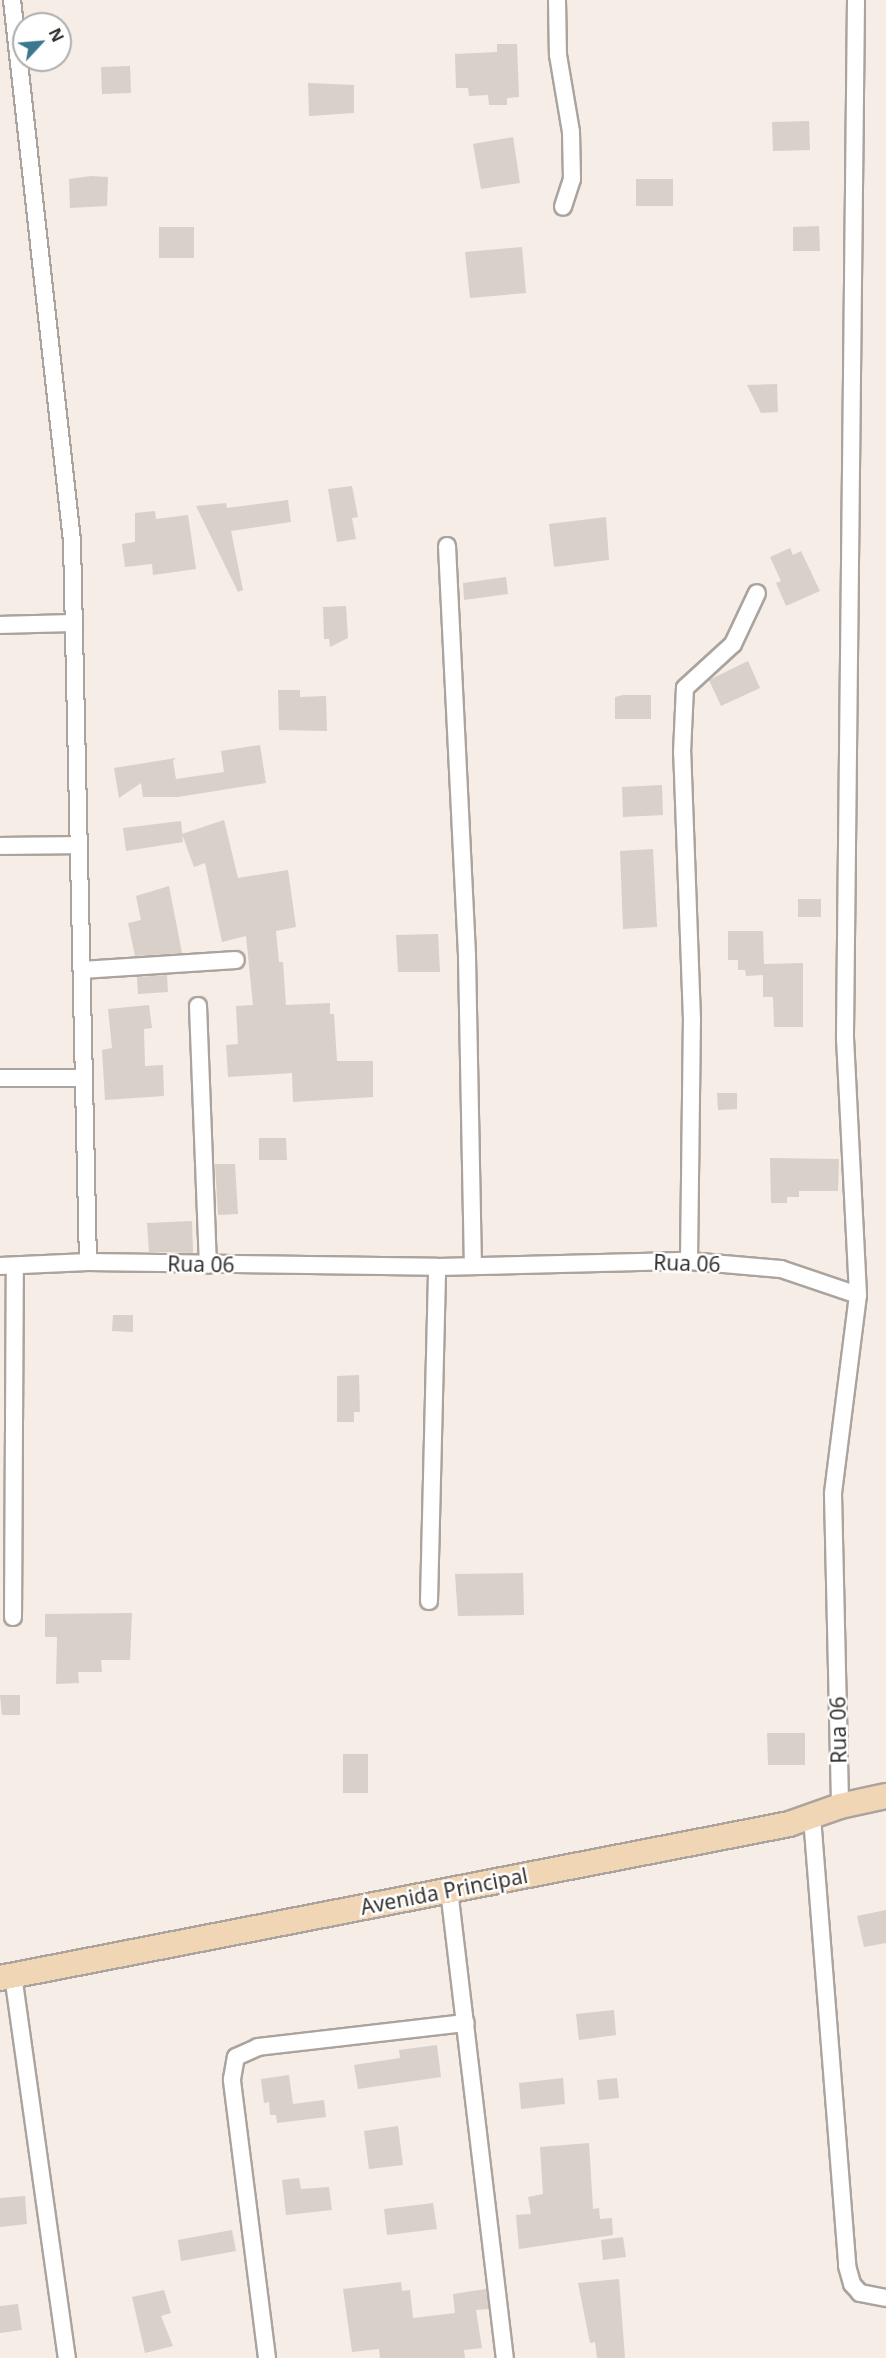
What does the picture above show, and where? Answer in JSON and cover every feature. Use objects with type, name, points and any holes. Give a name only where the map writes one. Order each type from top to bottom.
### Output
[{"type":"street","points":[[12,0],[72,541],[88,1262]]},
{"type":"street","points":[[557,0],[558,55],[571,132],[572,168],[563,207]]},
{"type":"street","points":[[856,0],[845,1038],[858,1295]]},
{"type":"street","points":[[447,546],[467,957],[473,1266]]},
{"type":"street","points":[[689,1261],[692,1020],[682,753],[686,688],[733,644],[758,593]]},
{"type":"street","points":[[0,625],[74,623]]},
{"type":"street","points":[[0,846],[79,845]]},
{"type":"street","points":[[82,970],[236,960]]},
{"type":"street","points":[[198,1006],[208,1264]]},
{"type":"street","points":[[0,1078],[84,1078]]},
{"type":"street","name":"Rua 06","points":[[8,1266],[88,1262],[473,1266],[689,1261],[781,1269],[858,1295],[833,1494],[840,1806]]},
{"type":"street","points":[[8,1266],[13,1617]]},
{"type":"street","points":[[429,1601],[437,1266]]},
{"type":"street","name":"Avenida Principal","points":[[6,1976],[812,1817],[840,1806],[886,1796]]},
{"type":"street","points":[[812,1817],[847,2265],[852,2284],[860,2293],[886,2298]]},
{"type":"street","points":[[449,1890],[505,2358]]},
{"type":"street","points":[[6,1976],[67,2358]]},
{"type":"street","points":[[267,2358],[232,2079],[236,2057],[258,2047],[466,2024]]},
{"type":"building","points":[[497,44],[517,44],[519,97],[507,98],[507,105],[489,105],[488,95],[469,96],[468,88],[456,88],[455,54],[497,52]]},
{"type":"building","points":[[130,66],[131,93],[102,94],[101,67]]},
{"type":"building","points":[[308,83],[354,85],[354,113],[309,116]]},
{"type":"building","points":[[809,121],[810,150],[773,151],[772,122]]},
{"type":"building","points":[[513,137],[520,183],[481,189],[473,144]]},
{"type":"building","points":[[91,176],[108,177],[107,206],[70,208],[69,179]]},
{"type":"building","points":[[636,179],[673,179],[673,206],[636,206]]},
{"type":"building","points":[[819,226],[820,251],[793,251],[793,227]]},
{"type":"building","points":[[159,227],[194,227],[194,258],[159,258]]},
{"type":"building","points":[[522,247],[526,293],[470,298],[465,252]]},
{"type":"building","points":[[777,384],[778,412],[761,413],[747,385]]},
{"type":"building","points":[[352,486],[358,517],[352,518],[356,539],[337,542],[328,489]]},
{"type":"building","points":[[288,500],[291,522],[231,531],[243,590],[238,592],[196,506],[226,503],[227,508]]},
{"type":"building","points":[[155,511],[156,519],[188,515],[196,569],[153,575],[152,564],[125,567],[122,544],[135,542],[135,513]]},
{"type":"building","points":[[606,517],[609,560],[554,567],[549,524]]},
{"type":"building","points":[[790,548],[793,555],[801,551],[820,591],[786,606],[776,583],[781,581],[770,557]]},
{"type":"building","points":[[506,577],[508,594],[464,600],[463,583]]},
{"type":"building","points":[[346,606],[348,638],[330,647],[329,639],[324,639],[323,607]]},
{"type":"building","points":[[748,661],[760,688],[721,706],[709,680]]},
{"type":"building","points":[[278,690],[300,690],[300,697],[326,696],[327,731],[279,730]]},
{"type":"building","points":[[651,695],[651,719],[615,719],[615,697]]},
{"type":"building","points":[[260,745],[266,783],[178,797],[143,797],[141,783],[119,798],[114,768],[176,758],[173,761],[176,779],[224,772],[221,751]]},
{"type":"building","points":[[662,785],[663,815],[623,817],[622,787]]},
{"type":"building","points":[[224,820],[238,878],[288,870],[296,927],[276,931],[279,962],[283,962],[286,1005],[330,1003],[330,1014],[334,1014],[337,1061],[373,1061],[373,1097],[293,1102],[292,1073],[228,1077],[226,1045],[238,1044],[236,1006],[253,1005],[246,936],[222,942],[205,863],[194,867],[182,834]]},
{"type":"building","points":[[181,821],[183,842],[126,851],[123,828]]},
{"type":"building","points":[[653,849],[657,927],[623,929],[620,851]]},
{"type":"building","points":[[169,886],[182,953],[135,956],[128,923],[141,920],[136,896]]},
{"type":"building","points":[[798,899],[821,899],[821,917],[798,917]]},
{"type":"building","points":[[728,931],[763,931],[764,964],[803,963],[803,1027],[774,1027],[773,997],[763,997],[763,975],[746,976],[745,970],[738,970],[738,960],[728,960]]},
{"type":"building","points":[[438,934],[440,972],[398,972],[396,935]]},
{"type":"building","points":[[167,975],[168,992],[138,994],[137,977]]},
{"type":"building","points":[[149,1005],[152,1028],[144,1029],[145,1066],[163,1065],[164,1096],[105,1100],[102,1050],[112,1048],[108,1009]]},
{"type":"building","points":[[717,1093],[737,1093],[737,1109],[718,1110]]},
{"type":"building","points":[[259,1138],[286,1138],[287,1160],[259,1160]]},
{"type":"building","points":[[770,1158],[839,1159],[838,1191],[799,1191],[799,1197],[787,1197],[787,1203],[771,1203]]},
{"type":"building","points":[[215,1164],[235,1164],[238,1214],[218,1215]]},
{"type":"building","points":[[192,1221],[193,1253],[149,1252],[147,1223]]},
{"type":"building","points":[[113,1315],[133,1315],[133,1332],[112,1331]]},
{"type":"building","points":[[359,1375],[360,1412],[354,1412],[354,1422],[337,1422],[337,1376]]},
{"type":"building","points":[[523,1573],[524,1615],[458,1616],[455,1574]]},
{"type":"building","points":[[132,1613],[130,1660],[101,1660],[102,1672],[78,1672],[79,1683],[56,1684],[57,1637],[45,1637],[45,1614]]},
{"type":"building","points":[[0,1695],[20,1695],[20,1715],[2,1715]]},
{"type":"building","points":[[767,1733],[805,1733],[805,1765],[768,1765]]},
{"type":"building","points":[[343,1754],[368,1754],[368,1793],[343,1793]]},
{"type":"building","points":[[886,1910],[886,1943],[864,1947],[857,1916]]},
{"type":"building","points":[[614,2010],[616,2035],[579,2040],[576,2014]]},
{"type":"building","points":[[437,2045],[441,2077],[358,2089],[354,2065],[400,2058],[399,2050]]},
{"type":"building","points":[[289,2075],[293,2104],[324,2100],[326,2117],[277,2123],[276,2115],[270,2115],[269,2102],[264,2103],[261,2079]]},
{"type":"building","points":[[563,2078],[565,2104],[521,2109],[519,2083]]},
{"type":"building","points":[[617,2078],[619,2098],[599,2100],[597,2080]]},
{"type":"building","points":[[398,2126],[403,2165],[369,2169],[364,2131]]},
{"type":"building","points":[[589,2143],[593,2209],[599,2208],[600,2219],[612,2218],[613,2235],[519,2249],[516,2215],[531,2214],[528,2197],[543,2194],[540,2147]]},
{"type":"building","points":[[299,2178],[301,2189],[329,2187],[332,2210],[286,2215],[282,2180]]},
{"type":"building","points":[[25,2196],[27,2224],[0,2227],[0,2198]]},
{"type":"building","points":[[433,2203],[437,2229],[387,2235],[384,2209]]},
{"type":"building","points":[[232,2230],[236,2251],[181,2261],[178,2240]]},
{"type":"building","points":[[623,2237],[626,2257],[603,2260],[601,2240]]},
{"type":"building","points":[[619,2279],[625,2358],[597,2358],[595,2342],[590,2343],[578,2283]]},
{"type":"building","points":[[401,2282],[402,2291],[410,2290],[413,2318],[455,2313],[453,2294],[486,2289],[489,2309],[476,2310],[482,2348],[464,2350],[465,2358],[380,2358],[379,2349],[352,2352],[343,2289]]},
{"type":"building","points":[[164,2290],[171,2313],[161,2316],[173,2346],[145,2353],[132,2297]]},
{"type":"building","points":[[18,2304],[22,2330],[0,2333],[0,2306]]}]
